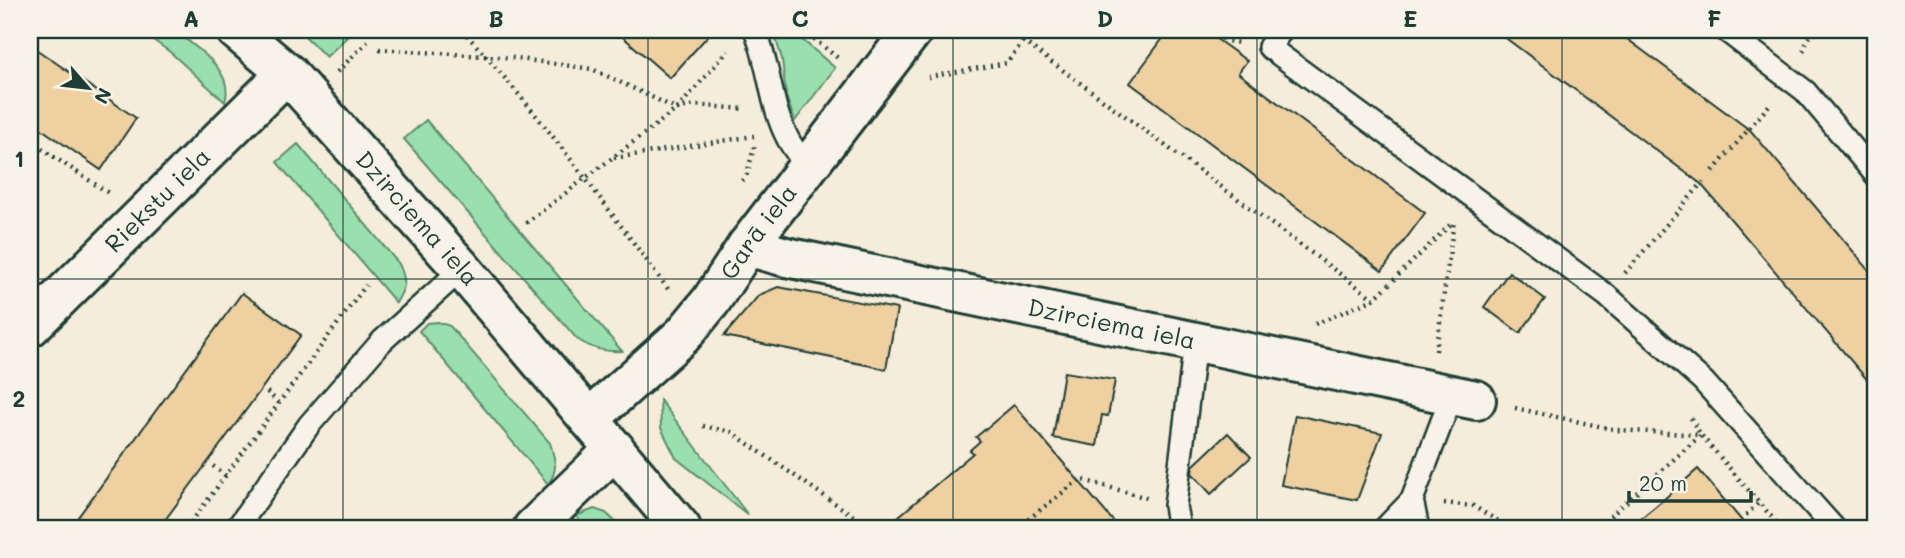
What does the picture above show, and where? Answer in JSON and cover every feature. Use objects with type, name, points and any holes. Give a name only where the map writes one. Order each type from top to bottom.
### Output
[{"type":"street","name":"Dzirciema iela","points":[[236,30],[287,73],[462,269],[681,528]]},
{"type":"street","name":"Garā iela","points":[[589,419],[683,335],[711,301],[747,246],[807,166],[913,30]]},
{"type":"street","name":"Riekstu iela","points":[[30,327],[287,73]]},
{"type":"street","name":"Dzirciema iela","points":[[747,246],[786,257],[1453,395]]},
{"type":"street","points":[[533,528],[615,449]]},
{"type":"lane","points":[[755,30],[788,139],[807,166]]},
{"type":"lane","points":[[1282,30],[1269,47],[1606,295],[1703,381],[1834,528]]},
{"type":"lane","points":[[1725,30],[1805,91],[1875,173]]},
{"type":"lane","points":[[237,528],[309,425],[382,341],[462,269]]},
{"type":"lane","points":[[1179,528],[1175,506],[1195,342]]},
{"type":"lane","points":[[1385,528],[1412,500],[1453,395]]},
{"type":"lane","points":[[1412,500],[1419,528]]},
{"type":"path","points":[[462,30],[487,56],[673,295]]},
{"type":"path","points":[[803,30],[873,82],[899,83],[1007,63],[1031,30]]},
{"type":"path","points":[[1023,41],[1374,299]]},
{"type":"path","points":[[526,223],[677,109],[732,47]]},
{"type":"path","points":[[379,49],[487,56],[592,69],[677,109],[693,105],[757,110]]},
{"type":"path","points":[[1713,172],[1791,80]]},
{"type":"path","points":[[39,128],[30,141],[143,216]]},
{"type":"path","points":[[612,159],[758,135]]},
{"type":"path","points":[[1606,295],[1703,182]]},
{"type":"path","points":[[1461,188],[1453,222],[1453,395],[1617,430],[1701,435],[1605,521],[1604,528]]},
{"type":"path","points":[[1311,326],[1374,299],[1453,222]]},
{"type":"path","points":[[187,528],[366,285]]},
{"type":"path","points":[[703,426],[732,432],[871,528]]},
{"type":"path","points":[[1017,528],[1080,479],[1175,506]]},
{"type":"path","points":[[1412,500],[1473,506],[1510,528]]},
{"type":"green space","points":[[139,30],[174,30],[202,52],[219,70],[224,80],[227,90],[225,102],[170,52]]},
{"type":"green space","points":[[299,30],[339,30],[347,37],[326,57]]},
{"type":"green space","points":[[773,30],[791,30],[835,68],[795,121],[786,96],[782,59]]},
{"type":"green space","points":[[426,120],[622,351],[598,349],[577,339],[404,139]]},
{"type":"green space","points":[[298,144],[399,264],[404,284],[396,303],[277,162]]},
{"type":"green space","points":[[438,322],[450,326],[550,443],[555,469],[548,484],[419,331],[427,323]]},
{"type":"green space","points":[[660,400],[748,515],[676,458],[661,428]]},
{"type":"green space","points":[[594,509],[606,513],[622,528],[586,528],[576,516]]},
{"type":"building","points":[[615,30],[713,30],[670,78]]},
{"type":"building","points":[[1169,30],[1204,30],[1247,61],[1238,73],[1425,213],[1382,271],[1130,83]]},
{"type":"building","points":[[1495,30],[1615,30],[1751,131],[1875,277],[1875,389],[1701,184]]},
{"type":"building","points":[[30,45],[136,118],[101,170],[30,121]]},
{"type":"building","points":[[1509,272],[1545,299],[1520,333],[1484,307]]},
{"type":"building","points":[[778,287],[897,309],[886,369],[724,336],[759,295]]},
{"type":"building","points":[[242,293],[301,335],[159,528],[70,528]]},
{"type":"building","points":[[1064,372],[1115,380],[1108,416],[1102,415],[1097,446],[1053,438]]},
{"type":"building","points":[[1014,405],[1119,528],[885,528],[973,453],[970,450],[980,441],[976,437]]},
{"type":"building","points":[[1295,415],[1382,433],[1357,500],[1281,485]]},
{"type":"building","points":[[1228,433],[1251,457],[1211,494],[1192,473],[1193,466]]},
{"type":"building","points":[[1698,469],[1748,528],[1629,528],[1663,500]]}]
